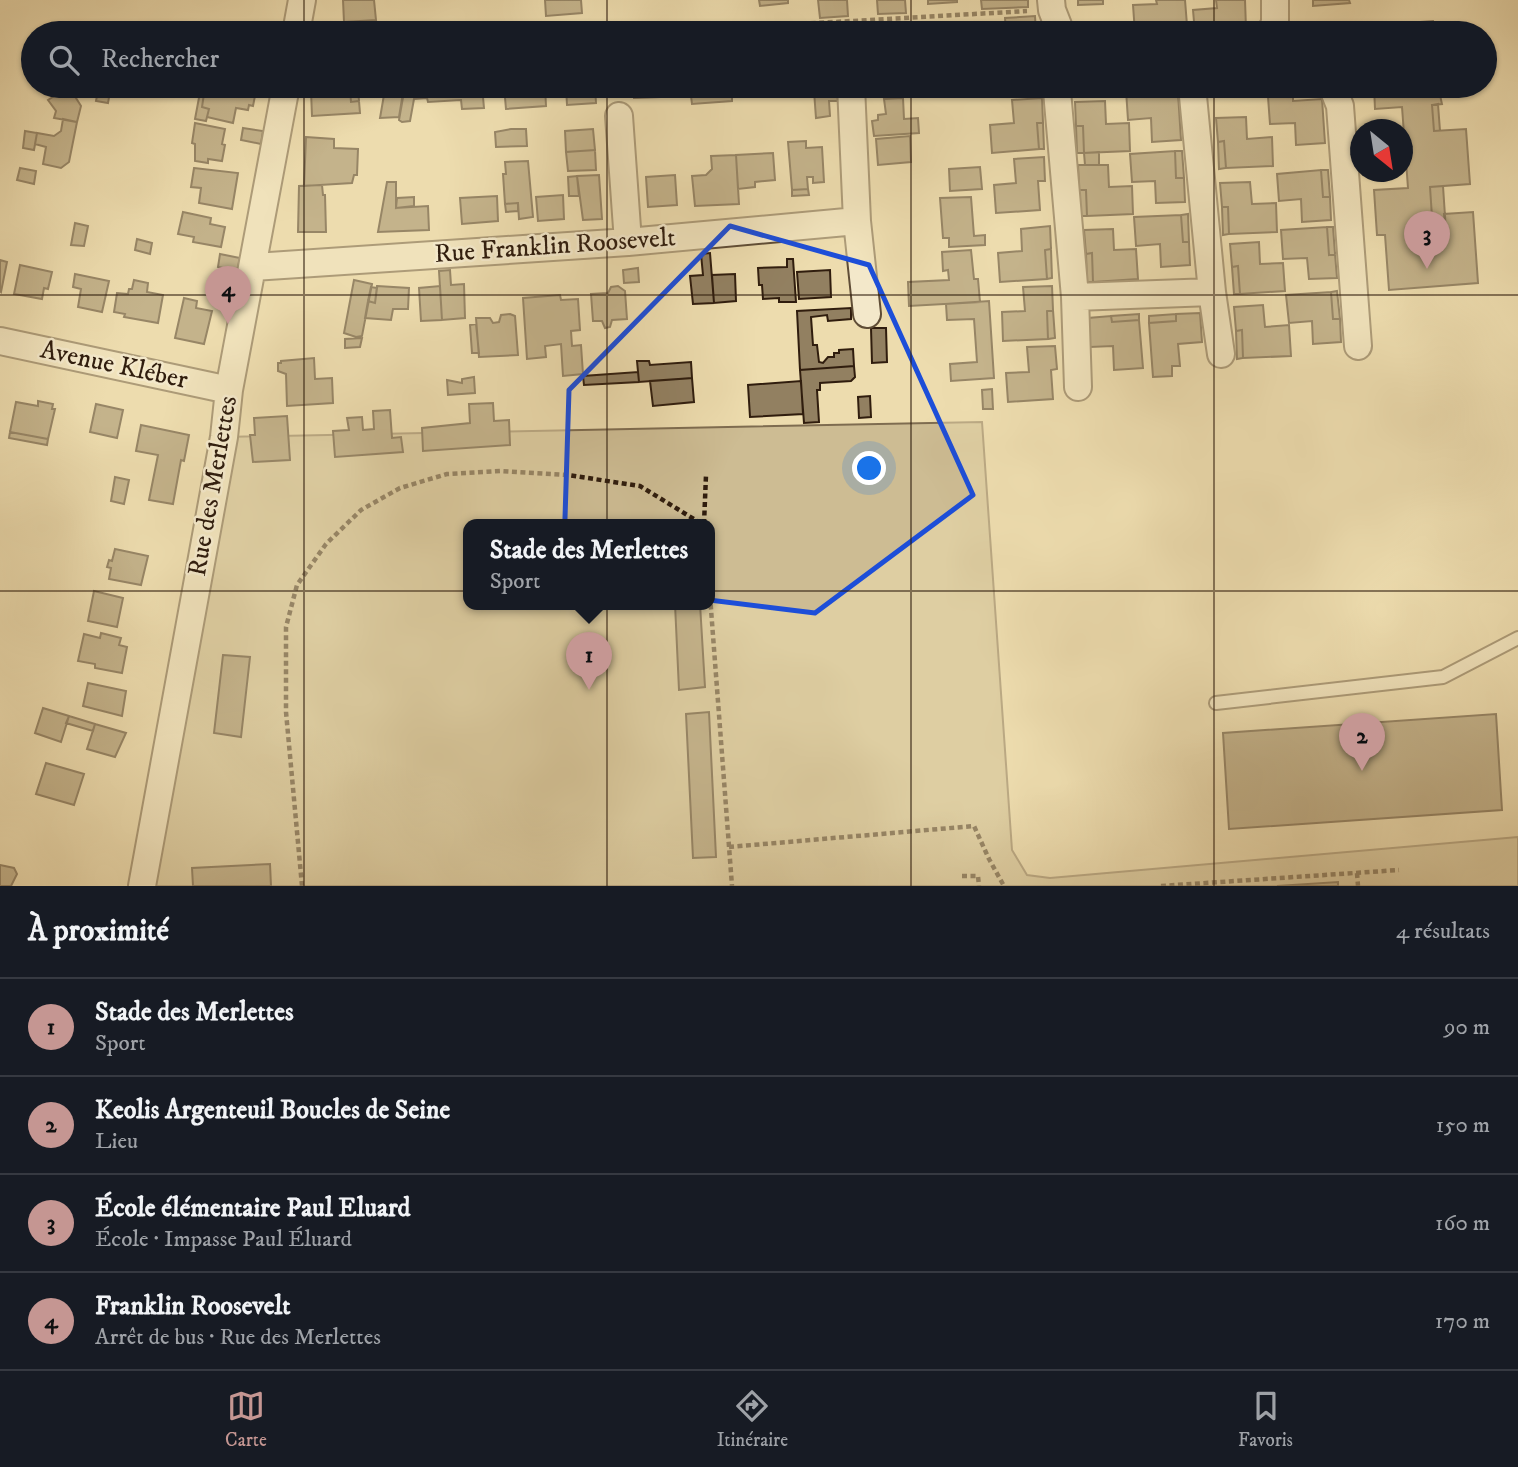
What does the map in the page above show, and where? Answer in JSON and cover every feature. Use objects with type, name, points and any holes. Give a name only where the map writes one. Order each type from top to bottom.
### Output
[{"type":"street","points":[[298,21],[302,0]]},
{"type":"street","points":[[1275,0],[1275,21]]},
{"type":"street","name":"Rue des Merlettes","points":[[142,886],[224,437],[229,390],[284,98]]},
{"type":"street","points":[[852,98],[857,221],[867,314]]},
{"type":"street","points":[[1058,98],[1075,297],[1078,387]]},
{"type":"street","points":[[1193,98],[1212,292],[1221,354]]},
{"type":"street","points":[[1337,98],[1340,106],[1358,345]]},
{"type":"street","points":[[619,116],[628,242]]},
{"type":"street","name":"Rue Franklin Roosevelt","points":[[253,267],[628,242],[857,221]]},
{"type":"street","points":[[1075,297],[1212,292]]},
{"type":"street","name":"Avenue Kléber","points":[[0,341],[229,390]]},
{"type":"lane","points":[[1216,704],[1443,677],[1518,638]]},
{"type":"path","points":[[902,21],[1055,14]]},
{"type":"path","points":[[302,886],[286,712],[286,627],[298,585],[326,544],[361,510],[400,488],[447,474],[500,471],[568,475],[640,486],[695,519]]},
{"type":"path","points":[[703,519],[706,475]]},
{"type":"path","points":[[711,610],[732,886]]},
{"type":"path","points":[[729,847],[974,826],[1004,886]]},
{"type":"path","points":[[1161,886],[1399,870]]},
{"type":"path","points":[[1357,873],[1358,886]]},
{"type":"path","points":[[962,876],[978,876],[979,886]]},
{"type":"highlighted area","points":[[730,226],[869,265],[973,495],[815,613],[563,582],[569,390]]},
{"type":"shaded area","points":[[982,422],[1012,850],[1027,875],[1050,878],[1518,837],[1518,886],[142,886],[224,437]]},
{"type":"building","points":[[343,0],[374,0],[376,20],[344,21]]},
{"type":"building","points":[[545,0],[581,0],[582,13],[546,16]]},
{"type":"building","points":[[759,0],[788,0],[788,3],[760,6]]},
{"type":"building","points":[[818,0],[847,0],[848,16],[820,18]]},
{"type":"building","points":[[877,0],[905,0],[906,13],[878,14]]},
{"type":"building","points":[[928,0],[957,0],[957,2],[928,4]]},
{"type":"building","points":[[981,0],[1028,0],[1028,7],[982,9]]},
{"type":"building","points":[[1078,0],[1103,0],[1103,4],[1078,5]]},
{"type":"building","points":[[1156,0],[1185,0],[1187,21],[1134,21],[1133,5],[1157,4]]},
{"type":"building","points":[[1216,0],[1245,0],[1246,21],[1194,21],[1193,10],[1217,8]]},
{"type":"building","points":[[1313,0],[1349,0],[1350,3],[1313,6]]},
{"type":"building","points":[[1035,16],[1035,21],[1005,21],[1005,18]]},
{"type":"building","points":[[76,98],[81,106],[77,122],[54,118],[56,111],[48,100]]},
{"type":"building","points":[[97,98],[109,98],[108,103],[96,101]]},
{"type":"building","points":[[199,98],[203,98],[202,107],[209,109],[206,121],[195,119]]},
{"type":"building","points":[[203,98],[255,98],[253,106],[249,105],[248,110],[236,108],[233,123],[207,117],[209,109],[202,107]]},
{"type":"building","points":[[311,98],[351,98],[351,102],[359,101],[360,113],[312,116]]},
{"type":"building","points":[[383,98],[402,98],[399,117],[380,118]]},
{"type":"building","points":[[403,98],[427,98],[414,99],[410,121],[399,120]]},
{"type":"building","points":[[427,98],[483,98],[484,108],[462,109],[461,100],[428,102]]},
{"type":"building","points":[[505,98],[546,98],[546,106],[506,109]]},
{"type":"building","points":[[567,98],[596,98],[596,103],[567,105]]},
{"type":"building","points":[[691,98],[732,98],[732,101],[692,104]]},
{"type":"building","points":[[815,98],[838,98],[838,101],[829,101],[830,116],[816,118]]},
{"type":"building","points":[[903,98],[904,119],[918,118],[919,133],[874,136],[872,121],[878,120],[878,115],[886,114],[884,99]]},
{"type":"building","points":[[1042,98],[1043,123],[1037,123],[1039,149],[992,153],[990,125],[1014,123],[1012,100]]},
{"type":"building","points":[[1127,98],[1178,98],[1181,140],[1152,142],[1151,118],[1128,120]]},
{"type":"building","points":[[1268,98],[1293,98],[1293,101],[1322,99],[1325,143],[1296,145],[1295,123],[1270,124]]},
{"type":"building","points":[[1375,98],[1441,98],[1442,104],[1432,105],[1434,131],[1466,129],[1470,184],[1430,187],[1433,232],[1446,231],[1444,214],[1473,212],[1478,283],[1389,290],[1385,235],[1377,235],[1374,190],[1408,188],[1408,182],[1413,182],[1413,119],[1403,119],[1402,107],[1375,109]]},
{"type":"building","points":[[1105,101],[1106,124],[1129,123],[1130,151],[1084,153],[1083,126],[1076,126],[1075,102]]},
{"type":"building","points":[[1438,104],[1440,131],[1434,131],[1432,105]]},
{"type":"building","points":[[1246,117],[1247,139],[1272,137],[1273,166],[1226,168],[1224,141],[1218,142],[1216,118]]},
{"type":"building","points":[[63,119],[77,122],[69,162],[61,168],[43,164],[46,147],[35,144],[37,133],[54,136],[61,131]]},
{"type":"building","points":[[195,123],[225,129],[222,161],[195,161],[195,144],[192,143]]},
{"type":"building","points":[[1037,123],[1043,123],[1044,149],[1039,149]]},
{"type":"building","points":[[1076,126],[1083,126],[1084,153],[1077,153]]},
{"type":"building","points":[[243,128],[263,131],[261,144],[241,140]]},
{"type":"building","points":[[526,129],[527,146],[496,147],[495,132]]},
{"type":"building","points":[[593,129],[595,150],[566,152],[565,131]]},
{"type":"building","points":[[25,131],[37,133],[34,150],[23,148]]},
{"type":"building","points":[[910,136],[911,162],[878,165],[876,139]]},
{"type":"building","points":[[306,137],[334,139],[334,148],[358,149],[357,175],[354,175],[352,183],[304,186]]},
{"type":"building","points":[[806,141],[806,148],[822,147],[824,182],[813,183],[813,177],[807,177],[808,189],[792,190],[788,142]]},
{"type":"building","points":[[1224,141],[1226,168],[1219,169],[1218,142]]},
{"type":"building","points":[[595,150],[596,170],[568,171],[566,152]]},
{"type":"building","points":[[1175,151],[1182,151],[1184,178],[1176,178]]},
{"type":"building","points":[[1175,151],[1176,178],[1184,178],[1185,202],[1156,203],[1155,181],[1132,182],[1130,154]]},
{"type":"building","points":[[1099,152],[1099,165],[1085,165],[1084,153]]},
{"type":"building","points":[[773,153],[775,180],[755,182],[755,187],[738,189],[736,155]]},
{"type":"building","points":[[736,155],[739,204],[695,206],[692,176],[706,175],[712,169],[711,156]]},
{"type":"building","points":[[1044,157],[1045,181],[1038,181],[1040,210],[996,213],[994,185],[1016,183],[1014,159]]},
{"type":"building","points":[[528,161],[533,217],[519,219],[518,203],[505,204],[503,174],[506,174],[505,162]]},
{"type":"building","points":[[1078,165],[1108,165],[1109,187],[1132,186],[1133,214],[1087,216],[1086,190],[1079,190]]},
{"type":"building","points":[[980,167],[982,189],[950,191],[949,169]]},
{"type":"building","points":[[20,168],[36,171],[34,184],[17,180]]},
{"type":"building","points":[[194,168],[238,173],[232,209],[199,203],[201,188],[191,187]]},
{"type":"building","points":[[1321,170],[1328,170],[1330,197],[1323,197]]},
{"type":"building","points":[[1321,170],[1323,197],[1330,197],[1331,220],[1302,222],[1301,199],[1279,201],[1277,174]]},
{"type":"building","points":[[599,175],[602,219],[583,220],[577,176]]},
{"type":"building","points":[[675,175],[677,205],[648,207],[646,177]]},
{"type":"building","points":[[577,176],[579,196],[569,196],[568,177]]},
{"type":"building","points":[[387,182],[396,182],[396,208],[428,206],[429,230],[378,232]]},
{"type":"building","points":[[1250,182],[1252,204],[1276,203],[1277,232],[1229,234],[1228,207],[1222,207],[1220,183]]},
{"type":"building","points":[[322,185],[325,195],[326,232],[298,232],[299,186]]},
{"type":"building","points":[[1443,186],[1446,231],[1433,232],[1430,187]]},
{"type":"building","points":[[808,189],[809,195],[792,196],[792,190]]},
{"type":"building","points":[[1079,190],[1086,190],[1087,216],[1080,216]]},
{"type":"building","points":[[563,195],[564,219],[538,221],[536,197]]},
{"type":"building","points":[[497,196],[498,221],[462,224],[460,198]]},
{"type":"building","points":[[414,197],[414,206],[396,208],[397,198]]},
{"type":"building","points":[[971,197],[974,236],[985,235],[985,245],[949,247],[949,238],[943,238],[940,198]]},
{"type":"building","points":[[518,203],[518,211],[506,212],[505,204]]},
{"type":"building","points":[[1222,207],[1228,207],[1229,234],[1223,235]]},
{"type":"building","points":[[183,212],[211,218],[210,224],[225,227],[221,247],[193,242],[194,237],[178,234]]},
{"type":"building","points":[[1188,214],[1189,242],[1183,242],[1181,215]]},
{"type":"building","points":[[1181,215],[1183,242],[1189,242],[1190,265],[1161,267],[1160,244],[1136,246],[1134,217]]},
{"type":"building","points":[[75,223],[88,226],[84,246],[71,245]]},
{"type":"building","points":[[1050,226],[1051,249],[1045,250],[1047,279],[1000,282],[998,253],[1022,251],[1021,229]]},
{"type":"building","points":[[1327,227],[1333,227],[1335,254],[1329,255]]},
{"type":"building","points":[[1327,227],[1329,255],[1335,254],[1337,278],[1309,279],[1307,258],[1283,259],[1281,230]]},
{"type":"building","points":[[1113,229],[1114,250],[1136,249],[1138,279],[1093,282],[1092,253],[1086,254],[1084,230]]},
{"type":"building","points":[[137,239],[152,243],[150,254],[135,250]]},
{"type":"building","points":[[1259,242],[1260,264],[1283,263],[1285,291],[1240,294],[1238,266],[1232,267],[1230,244]]},
{"type":"building","points":[[1051,249],[1052,278],[1047,279],[1045,250]]},
{"type":"building","points":[[971,250],[980,302],[909,306],[908,282],[949,280],[948,270],[943,271],[942,252]]},
{"type":"building","points":[[710,253],[714,303],[693,304],[690,276],[703,275],[701,254]]},
{"type":"building","points":[[1092,253],[1093,282],[1087,282],[1086,254]]},
{"type":"building","points":[[220,254],[240,258],[237,271],[218,267]]},
{"type":"building","points":[[787,259],[793,259],[796,302],[779,302],[779,298],[763,299],[758,268],[787,267]]},
{"type":"building","points":[[0,260],[7,262],[1,292],[0,291]]},
{"type":"building","points":[[20,265],[52,272],[48,289],[44,288],[42,299],[14,294]]},
{"type":"building","points":[[1238,266],[1240,294],[1234,294],[1232,267]]},
{"type":"building","points":[[638,268],[639,282],[624,283],[623,270]]},
{"type":"building","points":[[450,270],[451,285],[464,284],[465,318],[442,320],[439,271]]},
{"type":"building","points":[[830,270],[831,297],[799,299],[797,272]]},
{"type":"building","points":[[75,274],[109,281],[102,312],[78,307],[81,289],[73,287]]},
{"type":"building","points":[[735,274],[736,301],[714,303],[712,275]]},
{"type":"building","points":[[134,280],[148,283],[147,292],[163,295],[158,323],[124,317],[125,314],[114,312],[117,293],[128,294]]},
{"type":"building","points":[[354,280],[372,284],[362,336],[356,337],[344,333]]},
{"type":"building","points":[[377,286],[409,288],[408,309],[393,309],[391,320],[365,318],[368,301],[375,303]]},
{"type":"building","points":[[440,286],[442,320],[421,321],[419,288]]},
{"type":"building","points":[[618,286],[625,291],[627,319],[612,320],[610,327],[605,328],[602,321],[593,321],[591,294],[608,293],[611,287]]},
{"type":"building","points":[[1052,286],[1053,310],[1047,311],[1048,339],[1003,341],[1002,312],[1025,311],[1023,287]]},
{"type":"building","points":[[371,287],[377,288],[375,303],[368,301]]},
{"type":"building","points":[[1337,291],[1340,319],[1333,319],[1331,292]]},
{"type":"building","points":[[1331,292],[1333,319],[1340,319],[1341,342],[1313,344],[1312,321],[1289,323],[1286,295]]},
{"type":"building","points":[[560,295],[561,300],[578,299],[580,330],[571,331],[572,346],[581,345],[583,374],[563,376],[561,344],[545,346],[546,357],[527,359],[523,298]]},
{"type":"building","points":[[184,298],[197,301],[196,308],[212,311],[204,344],[175,338]]},
{"type":"building","points":[[989,301],[994,378],[951,381],[950,364],[977,362],[974,319],[947,320],[946,304]]},
{"type":"building","points":[[1263,305],[1265,327],[1289,325],[1291,356],[1243,358],[1242,330],[1236,331],[1234,307]]},
{"type":"building","points":[[851,308],[851,319],[828,321],[827,315],[811,317],[813,345],[817,345],[819,362],[823,363],[828,357],[834,357],[834,353],[839,353],[839,350],[853,349],[854,366],[800,370],[797,311]]},
{"type":"building","points":[[1053,310],[1055,338],[1048,339],[1047,311]]},
{"type":"building","points":[[1200,313],[1202,342],[1178,344],[1180,366],[1172,366],[1172,376],[1153,377],[1149,323],[1176,321],[1176,314]]},
{"type":"building","points":[[1139,314],[1139,320],[1112,322],[1111,316]]},
{"type":"building","points":[[1176,314],[1176,321],[1149,323],[1149,316]]},
{"type":"building","points":[[501,315],[515,316],[518,355],[479,357],[476,318],[490,318],[493,323],[499,322]]},
{"type":"building","points":[[1111,316],[1112,322],[1139,320],[1143,368],[1114,370],[1113,346],[1090,347],[1088,318]]},
{"type":"building","points":[[476,324],[479,353],[472,353],[470,325]]},
{"type":"building","points":[[871,328],[886,328],[887,362],[872,363]]},
{"type":"building","points":[[1242,330],[1243,358],[1237,359],[1236,331]]},
{"type":"building","points":[[362,338],[360,347],[345,348],[345,339]]},
{"type":"building","points":[[1055,346],[1057,369],[1051,370],[1053,399],[1008,402],[1006,373],[1029,372],[1027,347]]},
{"type":"building","points":[[314,358],[315,379],[332,378],[333,403],[287,406],[286,374],[278,371],[278,363]]},
{"type":"building","points":[[637,361],[649,361],[650,365],[691,362],[692,378],[639,382]]},
{"type":"building","points":[[854,366],[855,377],[851,381],[820,383],[820,390],[817,390],[819,422],[804,423],[800,370]]},
{"type":"building","points":[[638,372],[639,382],[584,385],[583,376]]},
{"type":"building","points":[[474,377],[475,393],[448,395],[447,380],[462,383],[462,379]]},
{"type":"building","points":[[692,378],[694,402],[653,406],[650,381]]},
{"type":"building","points":[[801,381],[803,414],[750,417],[748,385]]},
{"type":"building","points":[[992,389],[993,409],[983,409],[982,390]]},
{"type":"building","points":[[870,396],[871,417],[859,418],[858,397]]},
{"type":"building","points":[[38,401],[53,404],[52,409],[55,409],[48,439],[10,432],[16,402],[38,406]]},
{"type":"building","points":[[493,403],[494,421],[509,420],[510,445],[423,451],[422,428],[470,423],[469,404]]},
{"type":"building","points":[[96,404],[123,410],[117,438],[90,432]]},
{"type":"building","points":[[390,410],[392,438],[401,437],[403,452],[335,457],[333,431],[349,430],[347,418],[362,417],[363,430],[374,429],[373,411]]},
{"type":"building","points":[[287,416],[290,460],[253,462],[250,435],[255,435],[254,418]]},
{"type":"building","points":[[141,425],[189,435],[184,461],[181,460],[173,504],[149,500],[158,455],[136,451]]},
{"type":"building","points":[[10,432],[48,439],[47,445],[9,438]]},
{"type":"building","points":[[115,477],[129,480],[124,504],[111,501]]},
{"type":"building","points":[[115,549],[148,556],[141,585],[109,579],[111,568],[107,567],[109,560],[112,561]]},
{"type":"building","points":[[94,591],[123,598],[117,627],[88,621]]},
{"type":"building","points":[[675,610],[700,610],[705,687],[679,690]]},
{"type":"building","points":[[101,633],[121,638],[119,645],[127,647],[122,673],[95,668],[95,664],[78,661],[84,634],[100,638]]},
{"type":"building","points":[[223,655],[250,657],[241,737],[214,733]]},
{"type":"building","points":[[88,683],[126,691],[122,716],[83,706]]},
{"type":"building","points":[[43,708],[69,716],[61,742],[35,733]]},
{"type":"building","points":[[709,712],[716,857],[693,858],[686,714]]},
{"type":"building","points":[[1496,714],[1502,810],[1229,829],[1223,733]]},
{"type":"building","points":[[69,716],[95,724],[93,731],[66,723]]},
{"type":"building","points":[[95,724],[126,733],[115,757],[87,749]]},
{"type":"building","points":[[46,763],[84,774],[74,805],[36,794]]},
{"type":"building","points":[[270,864],[271,886],[193,886],[192,868]]},
{"type":"building","points":[[0,865],[14,868],[17,874],[11,886],[0,886]]},
{"type":"building","points":[[1338,882],[1338,886],[1277,886]]},
{"type":"place","name":"École élémentaire Paul Eluard","points":[[1427,269]]},
{"type":"place","name":"Franklin Roosevelt","points":[[228,324]]},
{"type":"place","name":"Stade des Merlettes","points":[[589,690]]},
{"type":"place","name":"Keolis Argenteuil Boucles de Seine","points":[[1362,771]]}]
